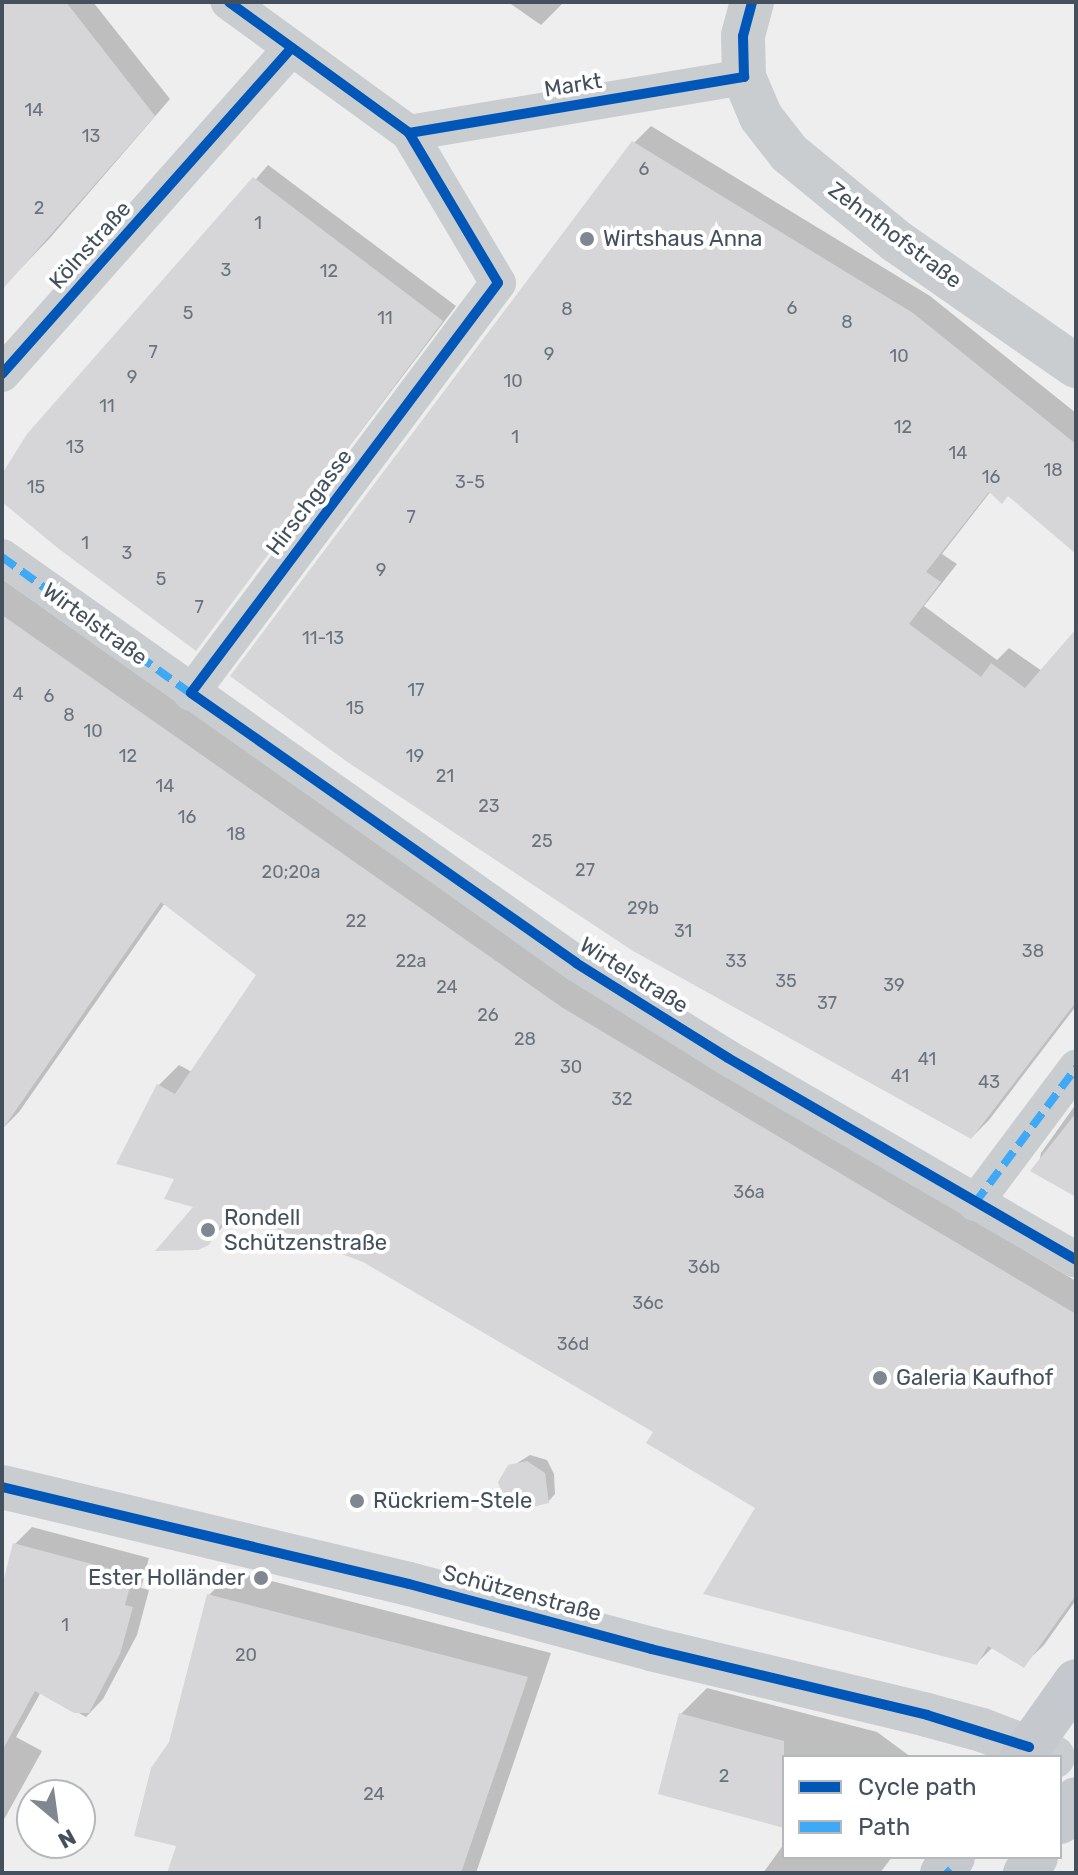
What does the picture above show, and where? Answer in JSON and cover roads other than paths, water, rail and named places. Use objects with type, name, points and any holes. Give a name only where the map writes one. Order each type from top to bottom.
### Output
[{"type":"main road","points":[[1041,1755],[1076,1681]]},
{"type":"main road","points":[[1062,1819],[1076,1799]]},
{"type":"street","points":[[229,2],[409,133]]},
{"type":"street","points":[[744,77],[743,36],[752,2]]},
{"type":"street","name":"Kölnstraße","points":[[2,374],[291,48]]},
{"type":"street","name":"Markt","points":[[409,133],[744,77]]},
{"type":"street","name":"Zehnthofstraße","points":[[744,77],[761,117],[789,153],[896,241],[1076,366]]},
{"type":"street","name":"Hirschgasse","points":[[191,693],[498,283],[409,133]]},
{"type":"street","name":"Wirtelstraße","points":[[2,557],[576,963],[975,1203],[1076,1260]]},
{"type":"street","points":[[975,1203],[1076,1068]]},
{"type":"street","name":"Schützenstraße","points":[[2,1487],[409,1584],[651,1649],[927,1715],[1041,1755]]},
{"type":"place","name":"Wirtshaus Anna","points":[[587,239]]},
{"type":"place","name":"Rondell Schützenstraße","points":[[208,1230]]},
{"type":"place","name":"Galeria Kaufhof","points":[[880,1378]]},
{"type":"place","name":"Rückriem-Stele","points":[[357,1501]]},
{"type":"place","name":"Ester Holländer","points":[[261,1578]]}]
